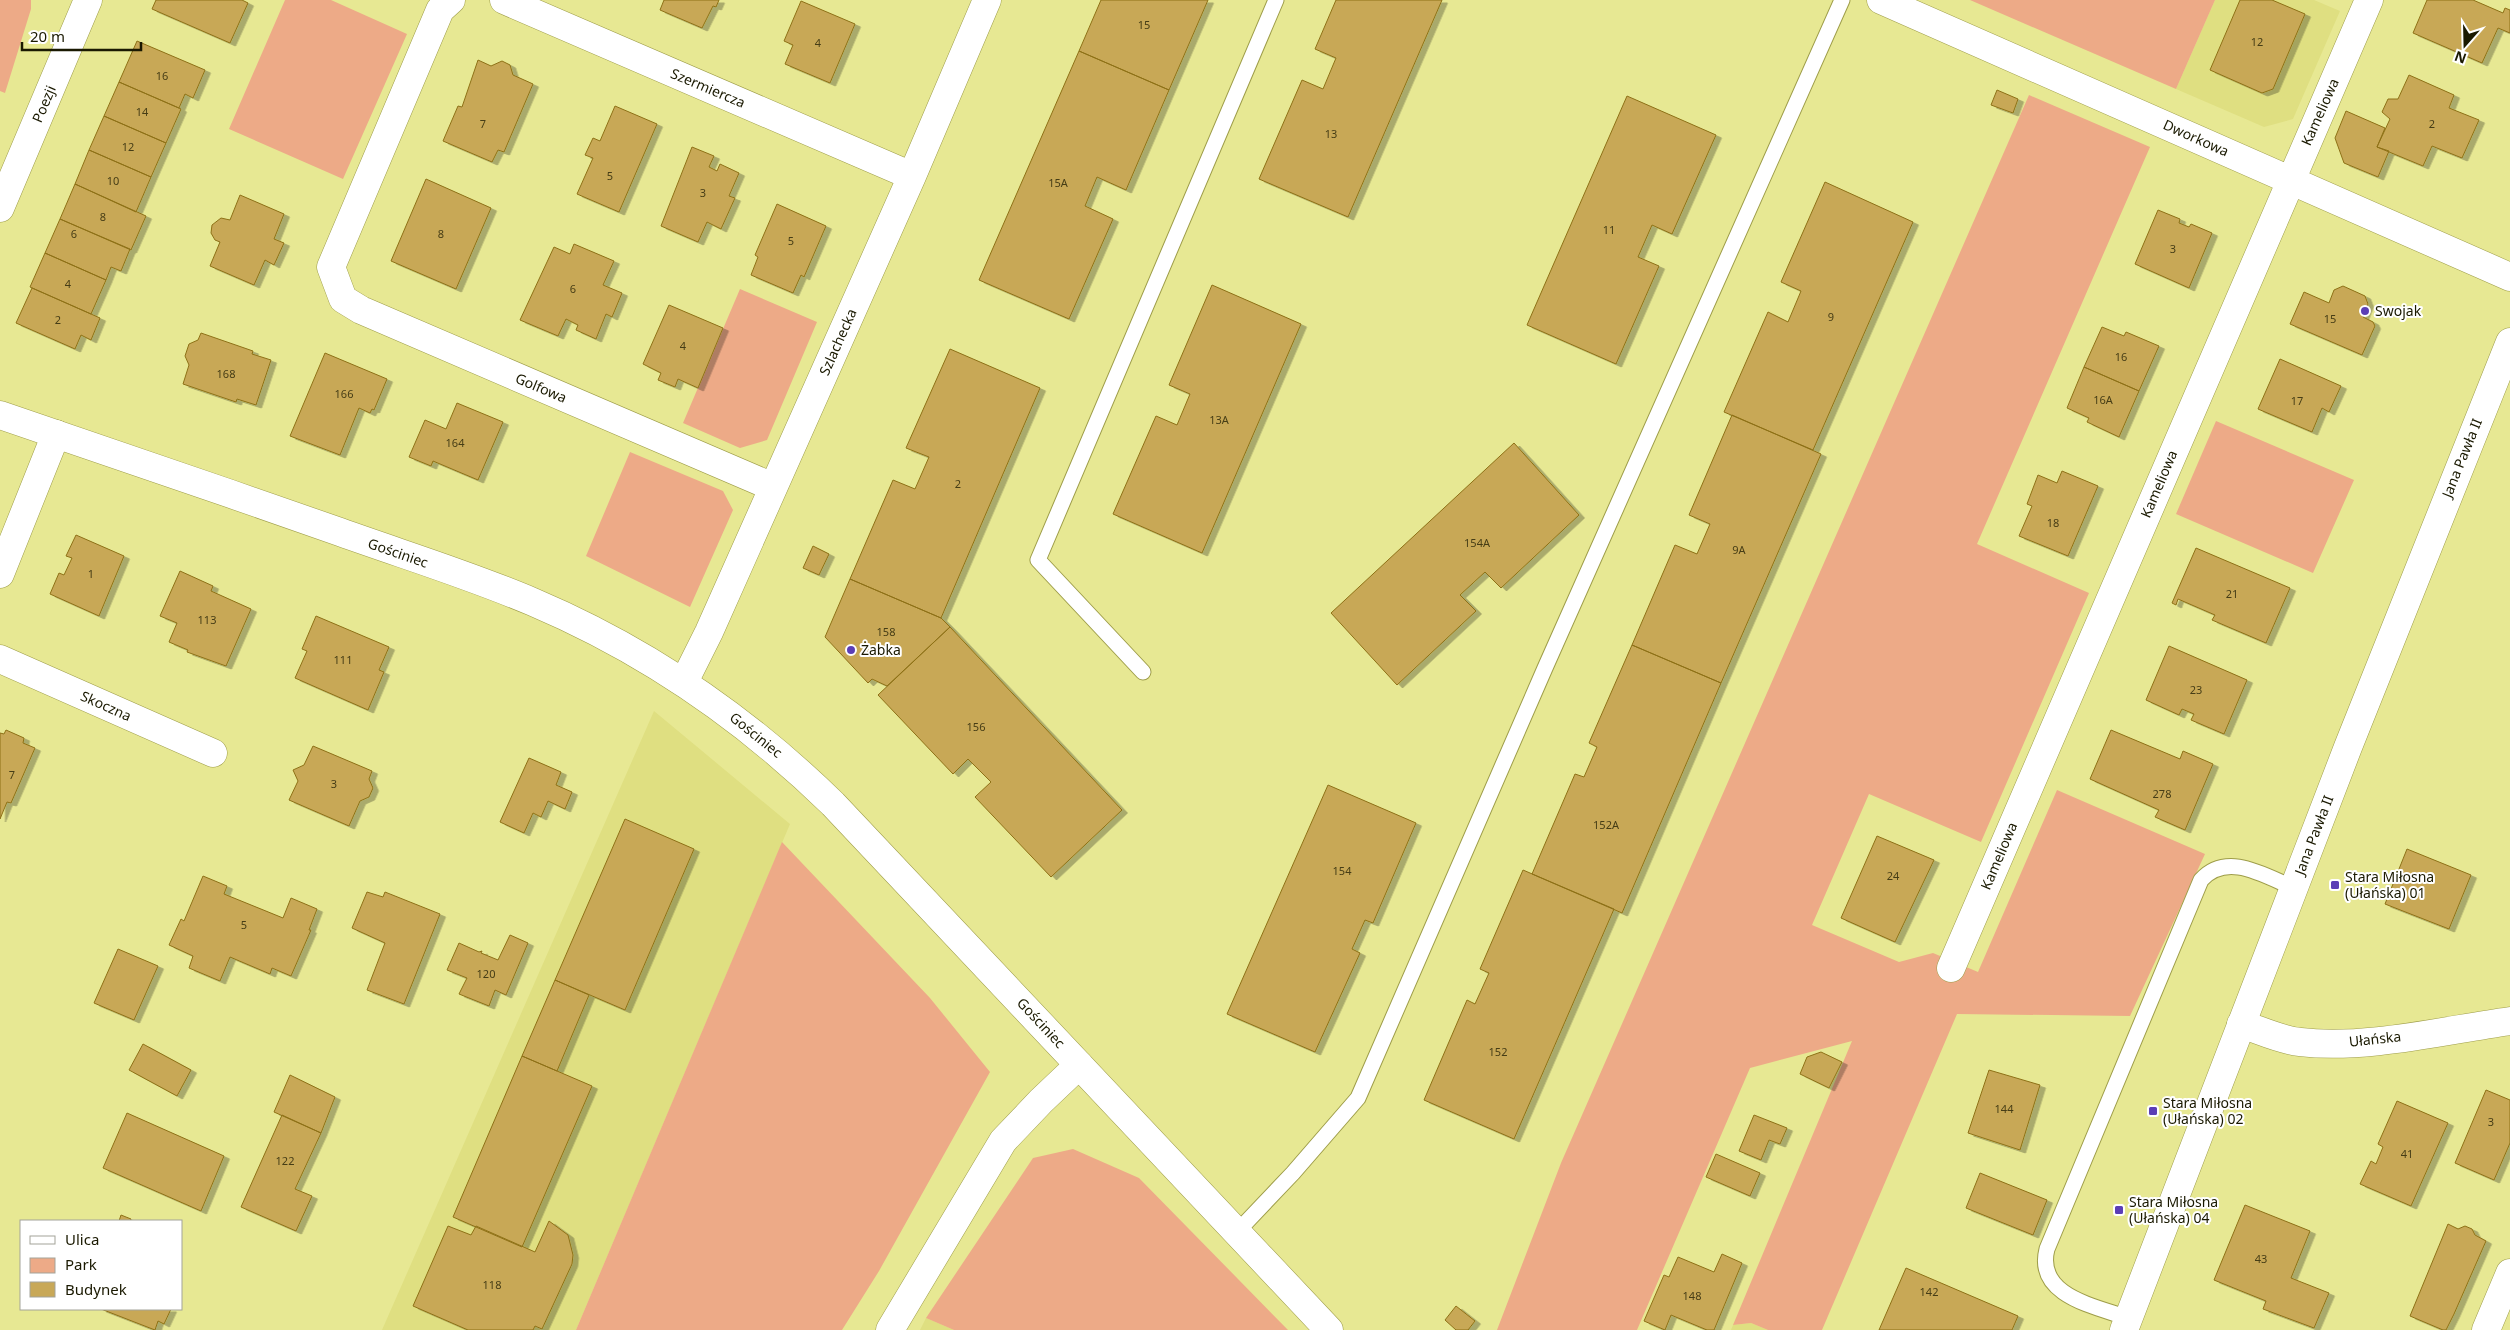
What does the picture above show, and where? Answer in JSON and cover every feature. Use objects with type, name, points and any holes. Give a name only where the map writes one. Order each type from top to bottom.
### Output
[{"type":"street","name":"Poezji","points":[[0,208],[88,0]]},
{"type":"street","name":"Golfowa","points":[[450,0],[440,10],[331,266],[342,299],[361,310],[773,487]]},
{"type":"street","name":"Szermiercza","points":[[504,0],[912,176]]},
{"type":"street","name":"Szlachecka","points":[[684,682],[912,176],[987,0]]},
{"type":"street","name":"Dworkowa","points":[[1881,0],[2510,277]]},
{"type":"street","name":"Kameliowa","points":[[1951,968],[2369,0]]},
{"type":"street","name":"Jana Pawła II","points":[[2126,1324],[2348,747],[2510,342]]},
{"type":"street","name":"Gościniec","points":[[0,414],[508,592],[613,640],[684,682],[733,716],[810,781],[914,888],[1236,1233],[1330,1330]]},
{"type":"street","points":[[0,574],[56,434]]},
{"type":"street","name":"Skoczna","points":[[0,659],[213,753]]},
{"type":"street","name":"Ułańska","points":[[2241,1024],[2299,1042],[2327,1043],[2371,1041],[2510,1021]]},
{"type":"street","points":[[890,1330],[1003,1141],[1079,1065]]},
{"type":"street","points":[[2486,1330],[2510,1273]]},
{"type":"lane","points":[[1143,672],[1038,560],[1276,0]]},
{"type":"lane","points":[[1236,1233],[1293,1173],[1358,1098],[1842,0]]},
{"type":"lane","points":[[2126,1324],[2065,1294],[2053,1285],[2046,1272],[2047,1249],[2201,880],[2219,867],[2234,866],[2294,888]]},
{"type":"shaded area","points":[[2215,0],[2314,0],[2340,11],[2293,119],[2264,127],[2176,89]]},
{"type":"shaded area","points":[[654,711],[790,824],[576,1330],[382,1330]]},
{"type":"shaded area","points":[[926,1318],[954,1330],[920,1330]]},
{"type":"shaded area","points":[[1751,1323],[1768,1330],[1731,1330],[1733,1325]]},
{"type":"green space","points":[[0,0],[31,0],[31,9],[5,93],[0,91]]},
{"type":"green space","points":[[285,0],[331,0],[407,34],[343,179],[229,129]]},
{"type":"green space","points":[[1970,0],[2215,0],[2176,89]]},
{"type":"green space","points":[[2029,95],[2150,147],[1977,544],[2089,593],[1981,842],[1869,794],[1812,925],[1899,962],[1933,953],[1978,972],[2057,790],[2205,854],[2130,1016],[1957,1014],[1822,1330],[1768,1330],[1751,1323],[1733,1325],[1852,1041],[1750,1068],[1637,1330],[1497,1330],[1561,1163]]},
{"type":"green space","points":[[740,289],[817,322],[767,440],[740,448],[683,423]]},
{"type":"green space","points":[[2216,421],[2354,480],[2313,573],[2176,514]]},
{"type":"green space","points":[[630,452],[723,491],[733,510],[690,607],[586,556]]},
{"type":"green space","points":[[782,842],[930,998],[990,1072],[879,1271],[842,1330],[576,1330]]},
{"type":"green space","points":[[1073,1149],[1139,1178],[1288,1330],[954,1330],[926,1318],[1033,1158]]},
{"type":"building","points":[[156,0],[242,0],[248,3],[230,43],[152,9]]},
{"type":"building","points":[[664,0],[719,0],[716,7],[713,6],[702,28],[660,10]]},
{"type":"building","points":[[1101,0],[1208,0],[1169,90],[1079,51]]},
{"type":"building","points":[[1336,0],[1442,0],[1348,217],[1259,179],[1302,80],[1323,89],[1336,58],[1315,49]]},
{"type":"building","points":[[2240,0],[2272,0],[2305,14],[2273,89],[2262,93],[2210,70]]},
{"type":"building","points":[[2427,0],[2473,0],[2503,13],[2505,8],[2510,10],[2510,33],[2498,28],[2482,63],[2413,33]]},
{"type":"building","points":[[801,1],[855,24],[830,83],[785,64],[793,45],[784,41]]},
{"type":"building","points":[[137,41],[205,70],[193,98],[185,94],[179,108],[119,82]]},
{"type":"building","points":[[1079,51],[1169,90],[1126,190],[1097,177],[1085,206],[1113,219],[1069,319],[979,280]]},
{"type":"building","points":[[478,60],[491,66],[502,61],[510,65],[513,75],[533,84],[504,152],[498,150],[492,162],[443,141],[458,106],[462,107]]},
{"type":"building","points":[[2409,75],[2454,95],[2449,108],[2479,120],[2462,158],[2432,146],[2423,166],[2377,147],[2390,119],[2382,112],[2388,99],[2398,99]]},
{"type":"building","points":[[119,82],[181,109],[166,143],[104,116]]},
{"type":"building","points":[[1997,90],[2018,99],[2013,113],[1991,105]]},
{"type":"building","points":[[1627,96],[1716,135],[1672,234],[1652,225],[1638,257],[1659,266],[1616,364],[1527,325]]},
{"type":"building","points":[[615,106],[657,124],[619,212],[577,194],[593,158],[585,155],[593,138],[600,141]]},
{"type":"building","points":[[2346,111],[2385,128],[2377,147],[2389,151],[2378,177],[2344,163],[2335,138]]},
{"type":"building","points":[[104,116],[166,143],[151,177],[89,150]]},
{"type":"building","points":[[692,147],[714,156],[709,167],[717,171],[720,164],[739,173],[729,196],[735,198],[721,229],[707,222],[698,242],[661,226]]},
{"type":"building","points":[[89,150],[151,177],[136,212],[75,184]]},
{"type":"building","points":[[426,179],[491,208],[456,289],[391,261]]},
{"type":"building","points":[[1825,182],[1913,222],[1813,450],[1724,412],[1768,312],[1788,322],[1801,291],[1781,282]]},
{"type":"building","points":[[75,184],[146,216],[131,250],[60,219]]},
{"type":"building","points":[[240,195],[284,214],[274,239],[284,243],[274,265],[265,260],[254,285],[210,266],[220,242],[215,240],[211,233],[212,225],[221,218],[230,220]]},
{"type":"building","points":[[777,204],[826,226],[804,277],[801,275],[793,293],[751,275],[758,257],[755,255]]},
{"type":"building","points":[[2158,210],[2180,219],[2179,223],[2189,227],[2191,224],[2212,233],[2189,288],[2135,264]]},
{"type":"building","points":[[60,219],[130,249],[121,271],[111,267],[106,280],[45,253]]},
{"type":"building","points":[[574,244],[614,261],[603,285],[622,293],[612,317],[606,314],[596,339],[576,330],[578,325],[566,319],[558,336],[520,320],[554,247],[570,254]]},
{"type":"building","points":[[45,253],[106,280],[91,314],[30,287]]},
{"type":"building","points":[[1212,285],[1301,324],[1202,553],[1113,514],[1156,416],[1177,425],[1190,394],[1169,385]]},
{"type":"building","points":[[2343,286],[2365,296],[2368,304],[2363,317],[2373,322],[2375,326],[2362,355],[2290,324],[2304,292],[2329,303],[2334,290]]},
{"type":"building","points":[[32,288],[100,318],[91,340],[81,335],[75,349],[16,323]]},
{"type":"building","points":[[669,305],[723,328],[698,388],[678,379],[675,387],[658,380],[661,373],[643,364]]},
{"type":"building","points":[[2102,327],[2124,336],[2126,332],[2159,346],[2139,391],[2084,367]]},
{"type":"building","points":[[201,333],[253,351],[252,354],[271,360],[256,405],[237,399],[236,402],[183,384],[189,365],[185,356],[189,344],[198,340]]},
{"type":"building","points":[[950,349],[1040,388],[941,618],[850,579],[893,480],[915,489],[929,457],[906,448]]},
{"type":"building","points":[[325,353],[387,379],[374,410],[372,409],[370,413],[359,408],[340,455],[290,436]]},
{"type":"building","points":[[2280,359],[2341,386],[2329,412],[2322,408],[2312,432],[2258,409]]},
{"type":"building","points":[[2084,367],[2139,391],[2119,437],[2087,422],[2089,418],[2067,408]]},
{"type":"building","points":[[457,403],[503,422],[478,480],[433,461],[431,466],[409,457],[425,420],[446,429]]},
{"type":"building","points":[[1732,415],[1821,454],[1721,683],[1632,645],[1675,545],[1697,554],[1710,524],[1689,515]]},
{"type":"building","points":[[1514,443],[1579,515],[1501,588],[1485,572],[1460,595],[1476,611],[1397,685],[1331,613]]},
{"type":"building","points":[[2062,471],[2098,486],[2068,556],[2019,536],[2032,506],[2027,504],[2038,475],[2057,483]]},
{"type":"building","points":[[76,535],[124,556],[99,616],[50,594],[59,573],[64,575],[72,558],[66,556]]},
{"type":"building","points":[[813,546],[829,554],[819,575],[803,568]]},
{"type":"building","points":[[2196,548],[2290,588],[2266,643],[2212,620],[2215,615],[2178,599],[2176,605],[2172,603]]},
{"type":"building","points":[[180,571],[213,586],[211,591],[251,609],[226,666],[187,652],[188,650],[169,642],[177,623],[160,616]]},
{"type":"building","points":[[850,579],[941,618],[950,627],[887,686],[872,679],[868,683],[825,637]]},
{"type":"building","points":[[316,616],[389,647],[379,670],[384,672],[368,710],[295,678],[307,651],[302,649]]},
{"type":"building","points":[[950,627],[1122,810],[1051,877],[975,797],[991,782],[968,759],[953,774],[878,695]]},
{"type":"building","points":[[1632,645],[1721,683],[1622,913],[1532,874],[1575,774],[1584,777],[1597,747],[1589,743]]},
{"type":"building","points":[[2169,646],[2247,680],[2224,734],[2191,720],[2194,714],[2182,709],[2179,715],[2146,700]]},
{"type":"building","points":[[6,730],[24,738],[23,743],[35,748],[11,803],[7,802],[0,819],[0,733],[4,734]]},
{"type":"building","points":[[2111,730],[2180,759],[2183,751],[2213,764],[2185,830],[2155,817],[2159,810],[2090,779]]},
{"type":"building","points":[[313,746],[372,771],[369,779],[373,788],[369,797],[360,801],[349,826],[289,800],[298,781],[293,770],[304,765]]},
{"type":"building","points":[[529,758],[561,772],[556,785],[572,792],[565,809],[548,801],[541,817],[533,813],[524,833],[500,822]]},
{"type":"building","points":[[1328,785],[1416,823],[1373,923],[1365,920],[1352,949],[1360,953],[1315,1052],[1227,1014]]},
{"type":"building","points":[[625,819],[694,849],[625,1010],[555,980]]},
{"type":"building","points":[[1877,836],[1934,860],[1895,942],[1841,918]]},
{"type":"building","points":[[2407,849],[2471,875],[2449,929],[2385,904]]},
{"type":"building","points":[[1523,870],[1614,909],[1514,1139],[1424,1100],[1467,1000],[1475,1004],[1489,973],[1480,969]]},
{"type":"building","points":[[203,876],[227,886],[224,894],[283,918],[291,898],[317,909],[309,930],[311,930],[291,976],[272,968],[270,974],[230,957],[220,981],[189,968],[193,956],[169,945],[181,919],[184,921]]},
{"type":"building","points":[[367,892],[383,897],[385,892],[440,914],[404,1004],[367,990],[385,943],[352,928]]},
{"type":"building","points":[[510,935],[528,943],[506,995],[495,990],[489,1006],[459,994],[467,978],[447,970],[459,943],[479,952],[482,951],[481,953],[498,960]]},
{"type":"building","points":[[118,949],[158,966],[134,1020],[94,1003]]},
{"type":"building","points":[[555,980],[589,995],[557,1071],[522,1056]]},
{"type":"building","points":[[143,1044],[191,1070],[177,1096],[129,1070]]},
{"type":"building","points":[[1821,1052],[1842,1062],[1829,1088],[1800,1074],[1807,1057]]},
{"type":"building","points":[[522,1056],[592,1086],[522,1247],[453,1217]]},
{"type":"building","points":[[1989,1070],[2040,1085],[2020,1150],[1968,1133]]},
{"type":"building","points":[[290,1075],[335,1097],[321,1133],[274,1112]]},
{"type":"building","points":[[2486,1090],[2510,1100],[2510,1143],[2494,1180],[2455,1163]]},
{"type":"building","points":[[2397,1101],[2448,1123],[2411,1206],[2360,1184],[2371,1161],[2376,1164],[2383,1147],[2378,1144]]},
{"type":"building","points":[[127,1113],[224,1156],[201,1211],[103,1168]]},
{"type":"building","points":[[282,1115],[321,1133],[295,1189],[312,1196],[296,1231],[241,1207]]},
{"type":"building","points":[[1754,1115],[1787,1128],[1780,1144],[1769,1140],[1761,1160],[1739,1151]]},
{"type":"building","points":[[1716,1154],[1760,1173],[1750,1196],[1706,1177]]},
{"type":"building","points":[[1980,1173],[2047,1200],[2033,1235],[1966,1208]]},
{"type":"building","points":[[2245,1205],[2310,1231],[2291,1278],[2329,1293],[2314,1328],[2263,1309],[2266,1301],[2214,1280]]},
{"type":"building","points":[[121,1215],[131,1219],[130,1220],[119,1220]]},
{"type":"building","points":[[549,1221],[568,1235],[573,1255],[572,1264],[542,1329],[535,1326],[533,1330],[468,1330],[413,1306],[448,1226],[471,1235],[476,1226],[535,1252]]},
{"type":"building","points":[[2448,1224],[2458,1229],[2465,1226],[2472,1229],[2475,1235],[2486,1241],[2454,1314],[2446,1330],[2443,1330],[2410,1316]]},
{"type":"building","points":[[1722,1254],[1742,1263],[1714,1330],[1707,1330],[1671,1315],[1665,1330],[1644,1321],[1664,1275],[1669,1277],[1678,1257],[1714,1272]]},
{"type":"building","points":[[1906,1268],[2018,1316],[2012,1330],[1879,1330]]},
{"type":"building","points":[[1456,1306],[1475,1321],[1468,1330],[1456,1330],[1445,1320]]},
{"type":"building","points":[[104,1310],[171,1310],[164,1324],[158,1321],[155,1330]]},
{"type":"place","name":"Swojak","points":[[2365,311]]},
{"type":"place","name":"Żabka","points":[[851,650]]},
{"type":"place","name":"Stara Miłosna (Ułańska) 01","points":[[2335,885]]},
{"type":"place","name":"Stara Miłosna (Ułańska) 02","points":[[2153,1111]]},
{"type":"place","name":"Stara Miłosna (Ułańska) 04","points":[[2119,1210]]}]
